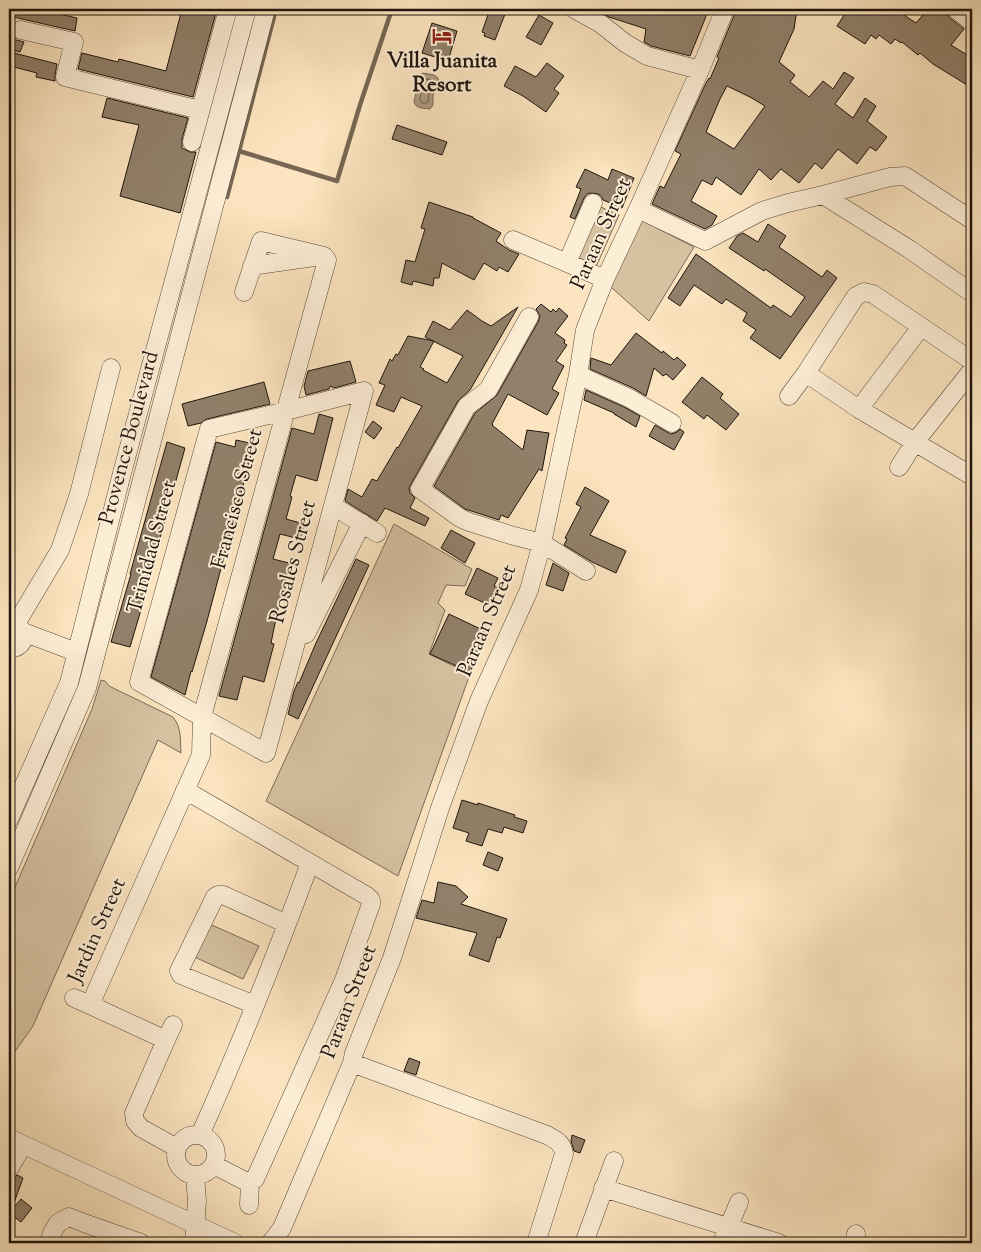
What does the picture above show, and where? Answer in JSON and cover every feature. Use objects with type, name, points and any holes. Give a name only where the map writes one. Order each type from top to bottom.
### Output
[{"type":"street","points":[[192,142],[228,9]]},
{"type":"street","name":"Provence Boulevard","points":[[9,819],[68,683],[246,9]]},
{"type":"street","name":"Provence Boulevard","points":[[9,868],[88,688],[266,9]]},
{"type":"street","points":[[574,9],[601,24],[624,43],[648,56],[700,70]]},
{"type":"street","name":"Paraan Street","points":[[270,1243],[282,1228],[352,1063],[354,1053],[392,958],[440,808],[479,701],[528,590],[542,543],[578,375],[585,330],[605,279],[700,70],[724,9]]},
{"type":"street","points":[[956,9],[972,22]]},
{"type":"street","points":[[21,30],[37,43],[74,42],[65,77],[200,110]]},
{"type":"street","points":[[638,209],[705,241],[762,211],[890,177],[904,176],[972,220]]},
{"type":"street","points":[[823,195],[909,249],[972,293]]},
{"type":"street","points":[[566,263],[593,203]]},
{"type":"street","points":[[513,240],[605,279]]},
{"type":"street","points":[[244,292],[261,241],[324,256]]},
{"type":"street","points":[[252,266],[324,256]]},
{"type":"street","name":"Francisco Street","points":[[201,755],[202,718],[327,260],[324,256]]},
{"type":"street","points":[[789,396],[856,296],[864,292],[873,294],[972,362]]},
{"type":"street","points":[[529,316],[488,390],[467,406],[420,489],[460,518],[542,543],[586,572]]},
{"type":"street","points":[[860,408],[921,327]]},
{"type":"street","points":[[16,626],[60,550],[79,494],[111,368]]},
{"type":"street","points":[[899,467],[915,442],[972,370]]},
{"type":"street","points":[[806,373],[972,476]]},
{"type":"street","points":[[578,375],[629,398],[672,423]]},
{"type":"street","name":"Rosales Street","points":[[202,718],[271,756],[289,668],[333,506],[369,391],[286,411]]},
{"type":"street","name":"Trinidad Street","points":[[202,718],[132,678],[209,429],[286,411]]},
{"type":"street","points":[[333,506],[377,532]]},
{"type":"street","points":[[289,668],[362,523]]},
{"type":"street","points":[[16,626],[76,652]]},
{"type":"street","points":[[9,649],[20,645],[24,637],[16,626]]},
{"type":"street","points":[[68,683],[88,688]]},
{"type":"street","name":"Jardin Street","points":[[177,1148],[141,1128],[134,1121],[134,1114],[170,1032],[90,1005],[201,755]]},
{"type":"street","points":[[185,790],[371,900],[344,980],[255,1180],[247,1182],[214,1165]]},
{"type":"street","points":[[200,1135],[255,1005],[310,863]]},
{"type":"street","points":[[255,1005],[181,975],[179,971],[218,894],[287,924]]},
{"type":"street","points":[[74,998],[90,1005]]},
{"type":"street","points":[[352,1063],[560,1142],[564,1154],[536,1243]]},
{"type":"street","points":[[193,1135],[200,1135],[211,1141],[216,1153],[216,1159],[209,1171],[195,1176],[181,1170],[175,1156],[180,1142],[193,1135]]},
{"type":"street","points":[[9,1168],[16,1142],[235,1243]]},
{"type":"street","points":[[584,1243],[614,1160]]},
{"type":"street","points":[[194,1243],[197,1201],[195,1176]]},
{"type":"street","points":[[249,1205],[250,1182]]},
{"type":"street","points":[[603,1188],[725,1235],[779,1243]]},
{"type":"street","points":[[725,1235],[739,1202]]},
{"type":"street","points":[[49,1243],[58,1223],[69,1217],[121,1240],[141,1243]]},
{"type":"shaded area","points":[[596,205],[619,215],[596,267],[573,258]]},
{"type":"shaded area","points":[[634,216],[694,247],[649,321],[603,280]]},
{"type":"shaded area","points":[[394,524],[472,569],[465,586],[446,585],[438,603],[445,610],[429,654],[470,674],[398,876],[266,801]]},
{"type":"shaded area","points":[[101,680],[105,681],[109,686],[173,717],[179,730],[181,753],[158,740],[33,1026],[9,1060],[9,901],[92,709]]},
{"type":"shaded area","points":[[205,922],[259,946],[243,979],[190,955]]},
{"type":"water","points":[[423,73],[434,75],[438,78],[439,83],[433,95],[433,105],[430,109],[418,107],[414,102],[420,76]]},
{"type":"building","points":[[9,9],[36,9],[77,18],[75,31],[9,16]]},
{"type":"building","points":[[182,9],[217,9],[193,97],[78,69],[82,53],[118,62],[119,59],[166,71]]},
{"type":"building","points":[[490,9],[507,9],[495,40],[484,36],[485,33],[482,32]]},
{"type":"building","points":[[595,9],[709,9],[690,56],[651,46],[644,42],[646,29],[609,17]]},
{"type":"building","points":[[735,9],[797,9],[794,29],[779,62],[795,75],[790,82],[809,97],[823,81],[833,89],[844,72],[854,78],[835,104],[853,118],[865,98],[876,106],[867,121],[887,137],[876,151],[870,147],[857,164],[838,149],[822,169],[815,163],[799,183],[781,169],[771,180],[759,169],[741,195],[716,177],[712,185],[702,180],[691,201],[717,216],[712,225],[705,229],[652,204],[660,186],[664,188],[681,154],[675,151],[705,85],[710,79]],"holes":[[[727,86],[765,106],[734,149],[706,132]]]},
{"type":"building","points":[[848,9],[895,9],[916,23],[928,9],[946,9],[949,17],[964,29],[951,45],[972,58],[972,88],[933,64],[920,53],[918,55],[902,42],[895,39],[891,44],[879,35],[876,39],[871,35],[865,44],[837,26]]},
{"type":"building","points":[[539,15],[553,23],[541,45],[526,37]]},
{"type":"building","points":[[432,23],[457,31],[448,61],[422,53]]},
{"type":"building","points":[[9,38],[24,42],[20,52],[9,49]]},
{"type":"building","points":[[14,53],[57,64],[55,81],[36,77],[37,73],[10,66]]},
{"type":"building","points":[[547,63],[564,76],[554,89],[559,93],[546,112],[504,86],[515,66],[536,77]]},
{"type":"building","points":[[107,98],[188,118],[182,139],[182,148],[190,152],[196,152],[180,213],[120,196],[139,125],[102,117]]},
{"type":"building","points":[[397,125],[447,142],[442,155],[392,139]]},
{"type":"building","points":[[585,169],[608,180],[612,169],[634,178],[622,208],[603,200],[598,194],[591,193],[587,194],[584,198],[575,219],[570,217],[581,189],[576,187]]},
{"type":"building","points":[[429,202],[473,217],[501,233],[496,241],[519,254],[508,272],[499,267],[497,271],[484,263],[474,280],[442,263],[439,278],[434,278],[433,286],[413,281],[412,285],[401,282],[406,260],[415,262],[425,229],[421,228]]},
{"type":"building","points":[[768,224],[786,236],[779,247],[822,277],[827,270],[837,278],[780,359],[750,338],[756,330],[743,321],[747,313],[726,299],[722,304],[694,285],[680,306],[668,298],[696,254],[771,308],[773,305],[791,317],[805,297],[765,269],[764,271],[729,248],[737,236],[743,233],[758,242]]},
{"type":"building","points":[[541,304],[551,312],[553,309],[556,312],[559,308],[568,316],[555,333],[565,340],[564,343],[567,345],[556,361],[564,366],[552,389],[559,393],[547,415],[508,394],[492,424],[523,450],[527,430],[549,433],[542,471],[539,469],[508,518],[501,515],[499,520],[465,509],[434,486],[475,413],[497,395],[538,322],[540,316],[536,309]]},
{"type":"building","points":[[518,307],[470,390],[458,401],[409,488],[410,493],[415,498],[410,508],[429,518],[425,526],[385,508],[377,521],[345,501],[348,489],[362,497],[372,479],[377,481],[422,406],[401,397],[394,412],[376,405],[385,385],[379,383],[390,359],[392,361],[396,354],[398,355],[408,336],[432,341],[425,337],[433,321],[450,330],[467,310],[491,326]],"holes":[[[434,341],[463,356],[447,383],[420,367]]]},
{"type":"building","points":[[636,333],[662,353],[663,351],[674,360],[677,357],[686,365],[673,380],[666,374],[663,376],[654,368],[646,396],[633,388],[590,369],[591,358],[611,365]]},
{"type":"building","points":[[350,361],[356,382],[334,388],[330,386],[329,389],[306,395],[304,386],[308,371]]},
{"type":"building","points":[[702,377],[723,394],[720,398],[739,414],[726,430],[707,415],[704,419],[682,402]]},
{"type":"building","points":[[264,382],[270,404],[207,419],[201,423],[188,426],[182,404]]},
{"type":"building","points":[[586,390],[640,416],[636,427],[614,413],[584,400]]},
{"type":"building","points":[[319,414],[333,418],[317,481],[296,475],[286,519],[304,524],[300,539],[280,534],[273,559],[293,564],[289,580],[286,579],[279,604],[271,643],[274,644],[264,682],[243,676],[237,700],[219,696],[292,428],[314,434]]},
{"type":"building","points":[[373,421],[382,428],[374,439],[365,432]]},
{"type":"building","points":[[655,425],[671,434],[680,429],[684,432],[674,450],[649,436]]},
{"type":"building","points":[[236,440],[254,444],[207,621],[185,695],[151,677],[216,442],[235,447]]},
{"type":"building","points":[[167,442],[185,448],[130,647],[111,642]]},
{"type":"building","points":[[585,487],[609,501],[590,535],[626,551],[616,573],[592,562],[564,545],[567,539],[565,538],[581,507],[576,504]]},
{"type":"building","points":[[451,530],[475,543],[465,563],[441,548]]},
{"type":"building","points":[[356,559],[369,565],[298,719],[288,714],[294,691]]},
{"type":"building","points":[[553,563],[569,573],[563,591],[546,585]]},
{"type":"building","points":[[477,568],[498,578],[494,586],[497,588],[489,605],[465,594]]},
{"type":"building","points":[[449,614],[489,633],[470,672],[430,654]]},
{"type":"building","points":[[462,800],[478,805],[478,803],[527,821],[523,833],[504,827],[502,833],[488,829],[482,846],[466,841],[469,833],[453,828]]},
{"type":"building","points":[[488,852],[503,858],[498,871],[483,865]]},
{"type":"building","points":[[438,882],[456,886],[468,897],[461,904],[507,919],[500,938],[497,937],[489,962],[469,955],[477,933],[416,918],[422,900],[434,903]]},
{"type":"building","points":[[409,1058],[420,1062],[416,1075],[404,1071]]},
{"type":"building","points":[[572,1135],[585,1140],[580,1153],[574,1151],[571,1141]]},
{"type":"building","points":[[17,1175],[23,1178],[11,1211],[21,1199],[32,1208],[21,1222],[9,1213],[9,1180]]},
{"type":"waterway","points":[[227,197],[276,9]]},
{"type":"waterway","points":[[239,151],[337,181],[390,15]]},
{"type":"place","name":"Villa Juanita Resort","points":[[442,36]]}]
